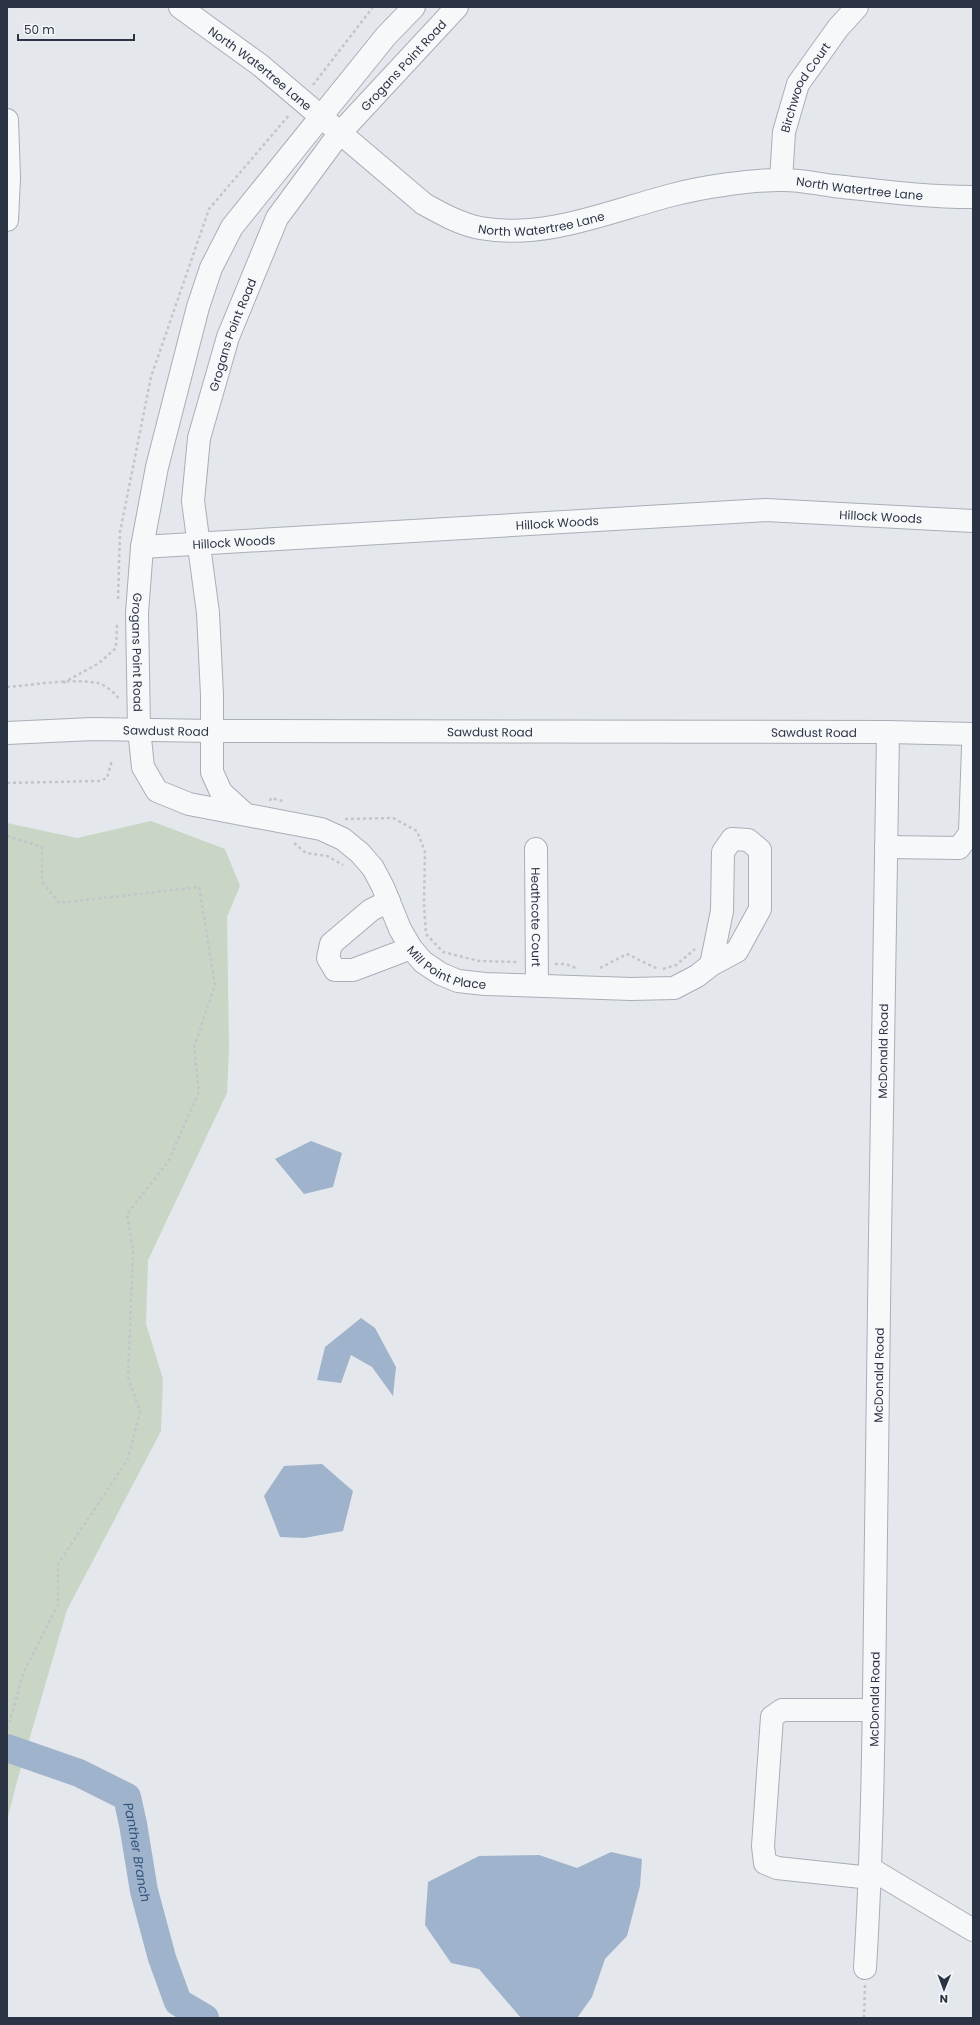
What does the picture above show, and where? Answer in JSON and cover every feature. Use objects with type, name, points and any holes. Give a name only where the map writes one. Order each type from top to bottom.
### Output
[{"type":"street","name":"North Watertree Lane","points":[[180,7],[260,65],[339,134],[424,204],[452,219],[480,228],[511,230],[541,229],[572,223],[674,194],[744,183],[781,180],[891,192],[950,197],[973,197]]},
{"type":"street","name":"Grogans Point Road","points":[[140,730],[137,613],[142,547],[157,467],[173,408],[184,358],[211,268],[232,227],[386,36],[414,7]]},
{"type":"street","name":"Grogans Point Road","points":[[212,731],[208,613],[193,501],[199,438],[228,337],[277,218],[339,134],[457,7]]},
{"type":"street","name":"Birchwood Court","points":[[781,180],[784,132],[798,84],[838,28],[857,7]]},
{"type":"street","points":[[7,120],[9,178],[7,220]]},
{"type":"street","name":"Hillock Woods","points":[[142,547],[556,521],[766,510],[973,521]]},
{"type":"street","name":"Sawdust Road","points":[[7,733],[93,729],[212,731],[888,732],[973,734]]},
{"type":"street","name":"Mill Point Place","points":[[140,730],[143,767],[157,791],[189,804],[244,813],[321,829],[343,839],[360,853],[373,868],[389,901],[400,929],[411,948],[423,962],[441,974],[458,982],[631,989],[674,988],[697,976],[711,965],[737,951],[760,909],[760,850],[748,840],[732,839],[723,852],[722,911],[711,965]]},
{"type":"street","name":"Mill Point Place","points":[[212,731],[212,772],[221,792],[244,813]]},
{"type":"street","name":"McDonald Road","points":[[866,1968],[871,1874],[880,1285],[881,1041],[888,732]]},
{"type":"street","points":[[886,847],[959,848],[970,833],[973,747]]},
{"type":"street","name":"Heathcote Court","points":[[536,849],[537,985]]},
{"type":"street","points":[[389,901],[371,910],[331,944],[328,958],[335,970],[353,970],[411,948]]},
{"type":"street","points":[[873,1710],[782,1710],[772,1717],[763,1846],[765,1863],[777,1868],[871,1874],[973,1930]]},
{"type":"path","points":[[7,687],[63,682],[100,683],[118,697],[120,702]]},
{"type":"path","points":[[7,783],[99,781],[107,778],[112,760]]},
{"type":"path","points":[[266,818],[271,798],[286,802]]},
{"type":"path","points":[[343,819],[393,818],[417,831],[425,852],[424,904],[426,934],[443,952],[479,961],[565,964],[584,969]]},
{"type":"path","points":[[7,836],[42,847],[42,882],[59,903],[199,887],[214,985],[194,1048],[199,1092],[168,1162],[127,1214],[133,1251],[128,1378],[140,1411],[128,1459],[58,1564],[58,1605],[24,1671],[7,1730]]},
{"type":"path","points":[[291,840],[306,853],[327,856],[346,866]]},
{"type":"path","points":[[596,970],[627,954],[659,970],[676,965],[696,948]]},
{"type":"path","points":[[864,2018],[866,1968]]},
{"type":"green space","points":[[151,821],[225,849],[240,886],[227,917],[229,1048],[227,1093],[148,1260],[146,1324],[163,1379],[161,1431],[67,1610],[7,1821],[7,823],[77,838]]},
{"type":"water","points":[[311,1141],[342,1153],[333,1187],[304,1194],[275,1159]]},
{"type":"water","points":[[361,1318],[375,1328],[396,1367],[393,1396],[372,1367],[351,1355],[341,1383],[317,1380],[325,1347]]},
{"type":"water","points":[[322,1464],[353,1491],[343,1531],[304,1538],[280,1537],[264,1496],[284,1466]]},
{"type":"water","points":[[611,1852],[642,1859],[640,1886],[627,1936],[605,1959],[592,1997],[577,2018],[521,2018],[479,1969],[451,1963],[425,1925],[428,1882],[479,1856],[539,1855],[577,1868]]},
{"type":"waterway","name":"Panther Branch","points":[[7,1748],[79,1773],[127,1797],[144,1891],[162,1958],[178,2002],[205,2018]]}]
